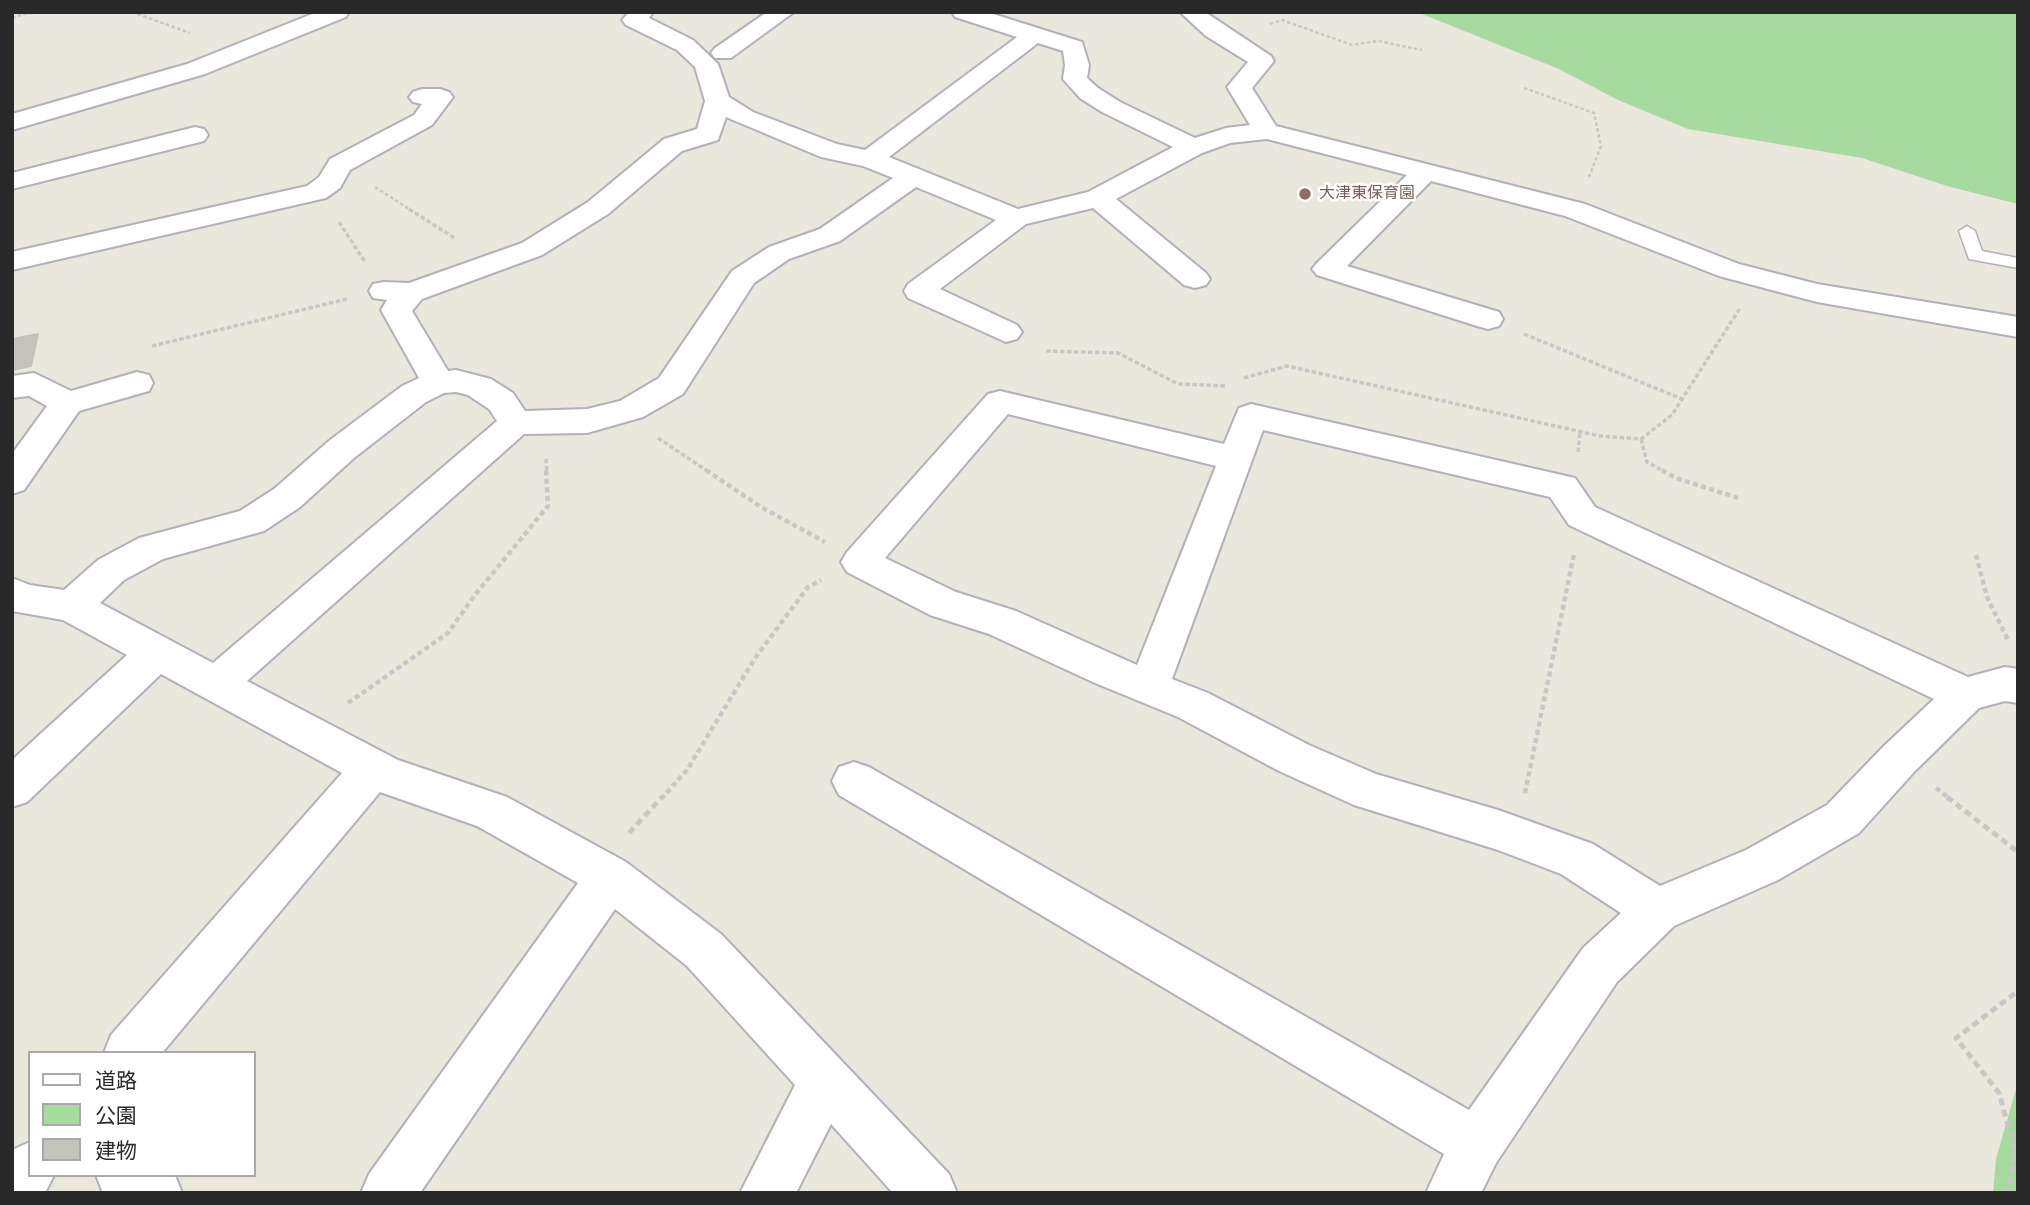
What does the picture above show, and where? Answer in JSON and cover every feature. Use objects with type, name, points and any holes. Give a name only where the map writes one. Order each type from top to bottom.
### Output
[{"type":"street","points":[[438,382],[396,310],[398,291],[495,264],[533,248],[598,208],[673,145],[709,134],[718,101],[706,64],[685,45],[634,20],[642,12]]},
{"type":"street","points":[[723,53],[783,12]]},
{"type":"street","points":[[963,12],[1074,47],[1077,65],[1075,79],[1088,93],[1111,107],[1193,146]]},
{"type":"street","points":[[1191,12],[1214,31],[1262,61],[1239,87],[1267,131]]},
{"type":"street","points":[[12,122],[196,69],[320,15]]},
{"type":"street","points":[[870,159],[1034,35]]},
{"type":"street","points":[[12,261],[316,192],[330,182],[340,165],[423,120],[440,97],[422,97]]},
{"type":"street","points":[[718,101],[744,117],[830,151],[870,159],[1016,218]]},
{"type":"street","points":[[1006,332],[919,291],[1016,218],[1098,198],[1193,146],[1226,136],[1267,131],[1575,210],[1729,270],[1817,293],[2018,327]]},
{"type":"street","points":[[12,181],[195,135]]},
{"type":"street","points":[[1426,171],[1327,269],[1488,319]]},
{"type":"street","points":[[216,684],[531,424],[587,421],[631,409],[671,386],[743,277],[779,253],[830,235],[914,176]]},
{"type":"street","points":[[1098,198],[1195,279]]},
{"type":"street","points":[[71,606],[111,570],[152,548],[251,521],[287,498],[342,449],[414,394],[438,382],[457,381],[479,387],[531,424]]},
{"type":"street","points":[[12,481],[67,403],[137,383]]},
{"type":"street","points":[[12,387],[34,384],[67,403]]},
{"type":"street","points":[[1236,459],[1000,402],[860,562],[944,604],[1002,622],[1193,705],[1294,758],[1369,791],[1516,836],[1577,859],[1657,910]]},
{"type":"street","points":[[1149,687],[1251,416],[1562,487],[1581,516],[1966,695]]},
{"type":"street","points":[[12,593],[23,599],[71,606],[373,769],[491,811],[603,873],[704,950],[930,1193]]},
{"type":"street","points":[[12,788],[157,652]]},
{"type":"street","points":[[1454,1193],[1477,1144],[1600,965],[1657,910],[1762,865],[1843,819],[1899,759],[1966,695],[2005,684],[2015,666]]},
{"type":"street","points":[[131,1051],[373,769]]},
{"type":"street","points":[[854,781],[1477,1144]]},
{"type":"street","points":[[388,1193],[603,873]]},
{"type":"street","points":[[767,1193],[825,1082]]},
{"type":"street","points":[[12,1189],[28,1171]]},
{"type":"street","points":[[127,1177],[155,1193]]},
{"type":"lane","points":[[1967,231],[1975,255],[2018,263]]},
{"type":"path","points":[[12,18],[30,12]]},
{"type":"path","points":[[1214,31],[1245,22],[1257,28],[1282,20],[1352,45],[1378,41],[1422,50]]},
{"type":"path","points":[[1524,88],[1594,113],[1601,146],[1575,210]]},
{"type":"path","points":[[340,165],[495,264]]},
{"type":"path","points":[[145,348],[398,291],[338,222]]},
{"type":"path","points":[[1240,380],[1287,366],[1600,436],[1641,439],[1672,415],[1760,278]]},
{"type":"path","points":[[1488,319],[1682,399]]},
{"type":"path","points":[[1046,351],[1118,353],[1178,384],[1228,386]]},
{"type":"path","points":[[631,409],[661,441],[761,507],[860,562]]},
{"type":"path","points":[[300,729],[357,699],[448,634],[474,596],[548,506],[545,471],[531,424]]},
{"type":"path","points":[[1641,439],[1647,462],[1676,478],[1738,498]]},
{"type":"path","points":[[1516,836],[1581,516]]},
{"type":"path","points":[[1976,555],[1987,597],[2015,666]]},
{"type":"path","points":[[603,873],[687,770],[755,658],[808,587],[860,562]]},
{"type":"path","points":[[1899,759],[2018,852]]},
{"type":"path","points":[[2003,1193],[2009,1186],[2015,1151],[1999,1093],[1956,1038],[2018,991]]},
{"type":"green space","points":[[1417,12],[2018,12],[2018,204],[1947,186],[1862,158],[1688,129],[1618,100],[1559,69]]},
{"type":"green space","points":[[2018,1082],[2018,1193],[1993,1193],[1996,1159]]},
{"type":"building","points":[[38,334],[31,366],[12,370],[12,339]]},
{"type":"place","name":"大津東保育園","points":[[1305,194]]}]
